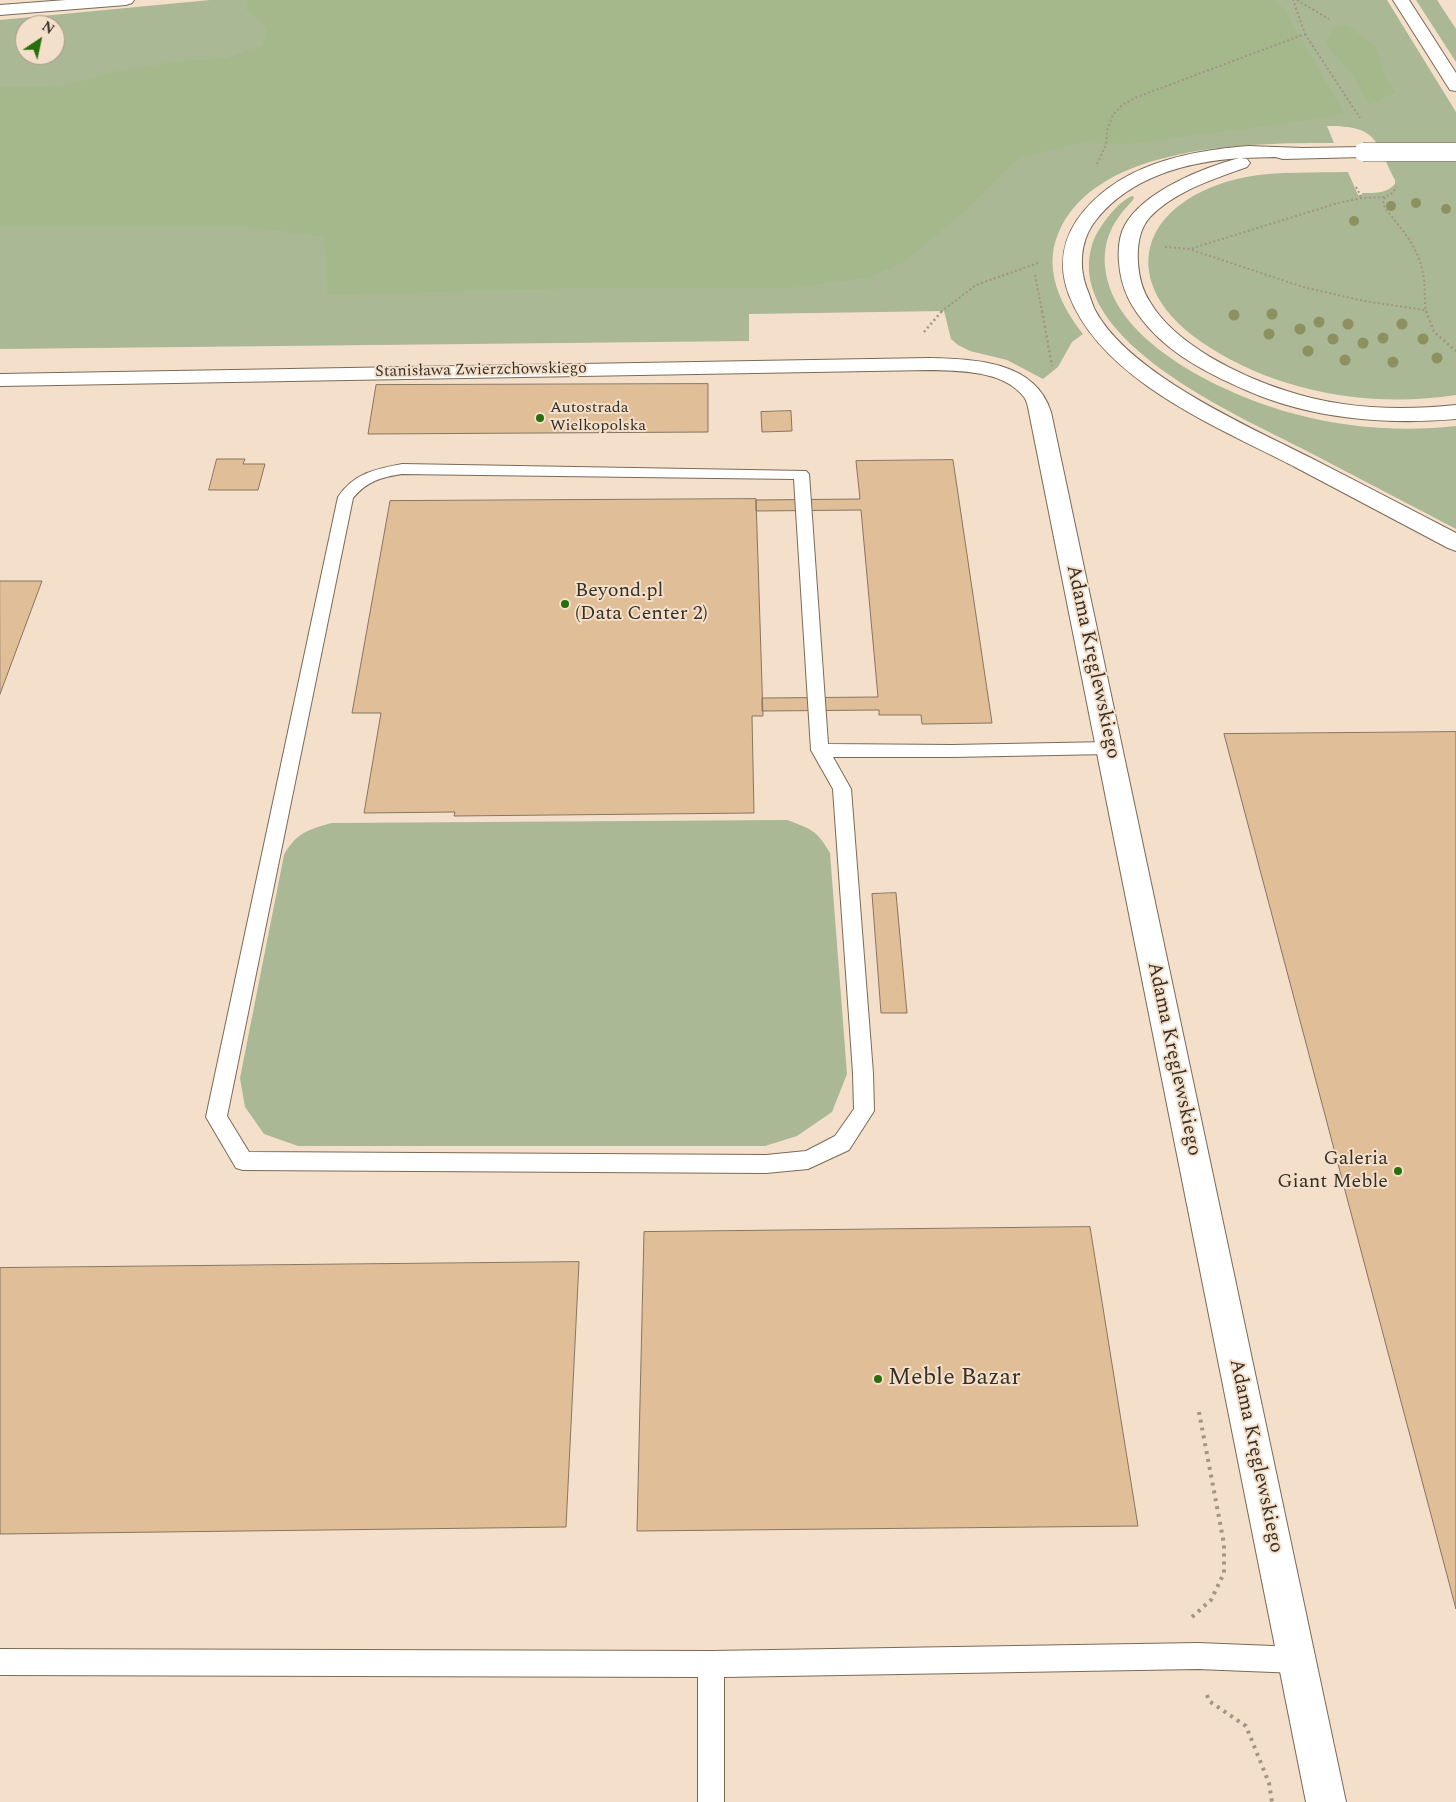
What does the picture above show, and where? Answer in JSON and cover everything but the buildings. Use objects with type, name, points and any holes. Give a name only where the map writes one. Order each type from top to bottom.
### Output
[{"type":"street","points":[[0,10],[126,0]]},
{"type":"street","points":[[1401,0],[1456,86]]},
{"type":"street","points":[[1456,152],[1301,153],[1262,151],[1222,153],[1155,169],[1112,193],[1085,222],[1075,240],[1071,257],[1077,296],[1091,322],[1111,345],[1142,372],[1208,413],[1456,543]]},
{"type":"street","points":[[1301,153],[1262,157],[1242,163],[1177,189],[1154,204],[1135,224],[1129,242],[1127,263],[1131,289],[1149,316],[1176,342],[1208,364],[1280,396],[1356,411],[1434,414],[1456,412]]},
{"type":"street","name":"Stanisława Zwierzchowskiego","points":[[0,380],[884,364],[962,366]]},
{"type":"street","name":"Adama Kręglewskiego","points":[[962,366],[979,367],[1024,385],[1034,395],[1040,412],[1326,1802]]},
{"type":"lane","points":[[402,470],[801,474],[820,750],[842,789],[863,1073],[864,1111],[842,1143],[808,1160],[766,1164],[243,1161],[216,1117],[346,498],[356,484],[375,474],[402,470]]},
{"type":"lane","points":[[820,750],[952,751],[1109,748]]},
{"type":"lane","points":[[0,1662],[711,1664],[1198,1656],[1297,1660]]},
{"type":"lane","points":[[711,1664],[711,1802]]},
{"type":"path","points":[[1297,0],[1329,19]]},
{"type":"path","points":[[1359,193],[1362,198]]},
{"type":"path","points":[[1385,197],[1383,203],[1385,208],[1411,244],[1422,267],[1426,318],[1431,329],[1456,352]]},
{"type":"path","points":[[1190,249],[1303,287],[1364,301],[1425,310]]},
{"type":"path","points":[[1198,1406],[1224,1544],[1224,1573],[1211,1600],[1190,1618],[1209,1701],[1246,1726],[1269,1784],[1272,1802]]},
{"type":"green space","points":[[210,0],[1387,0],[1456,112],[1456,395],[1424,399],[1360,398],[1297,386],[1266,376],[1237,363],[1209,347],[1178,323],[1158,297],[1149,272],[1150,247],[1161,224],[1181,204],[1209,188],[1246,177],[1297,173],[1348,172],[1358,195],[1388,190],[1395,184],[1395,180],[1378,145],[1365,132],[1344,127],[1327,126],[1334,143],[1262,144],[1221,148],[1180,154],[1140,165],[1105,181],[1077,204],[1058,234],[1052,261],[1061,300],[1083,334],[1072,342],[1058,367],[1043,379],[1007,360],[970,351],[958,345],[951,339],[944,311],[749,314],[749,341],[0,349],[0,20],[15,19],[15,65],[65,65],[65,15],[52,15]]},
{"type":"green space","points":[[247,0],[1275,0],[1284,9],[1344,113],[1310,120],[1129,144],[1081,143],[1020,157],[966,210],[904,262],[867,278],[790,288],[576,288],[327,295],[324,237],[241,226],[0,227],[0,87],[62,86],[112,72],[179,61],[224,59],[262,45],[267,28],[246,9]]},
{"type":"green space","points":[[1416,0],[1437,0],[1456,29],[1456,62]]},
{"type":"green space","points":[[1347,25],[1375,47],[1386,80],[1396,92],[1369,105],[1354,77],[1325,43],[1333,28]]},
{"type":"green space","points":[[1132,196],[1134,197],[1133,200],[1120,215],[1111,230],[1105,256],[1105,266],[1112,294],[1128,320],[1151,343],[1178,363],[1239,395],[1268,406],[1315,419],[1355,426],[1416,429],[1456,426],[1456,529],[1201,395],[1163,370],[1129,343],[1104,312],[1090,280],[1094,239],[1102,224],[1114,210]]},
{"type":"green space","points":[[787,820],[813,831],[830,853],[847,1074],[832,1112],[797,1136],[765,1146],[298,1146],[264,1134],[245,1107],[240,1078],[284,855],[293,842],[304,833],[316,827],[332,823]]},
{"type":"place","name":"Autostrada Wielkopolska","points":[[540,418]]},
{"type":"place","name":"Beyond.pl (Data Center 2)","points":[[565,604]]},
{"type":"place","name":"Galeria Giant Meble","points":[[1398,1171]]},
{"type":"place","name":"Meble Bazar","points":[[878,1379]]}]
